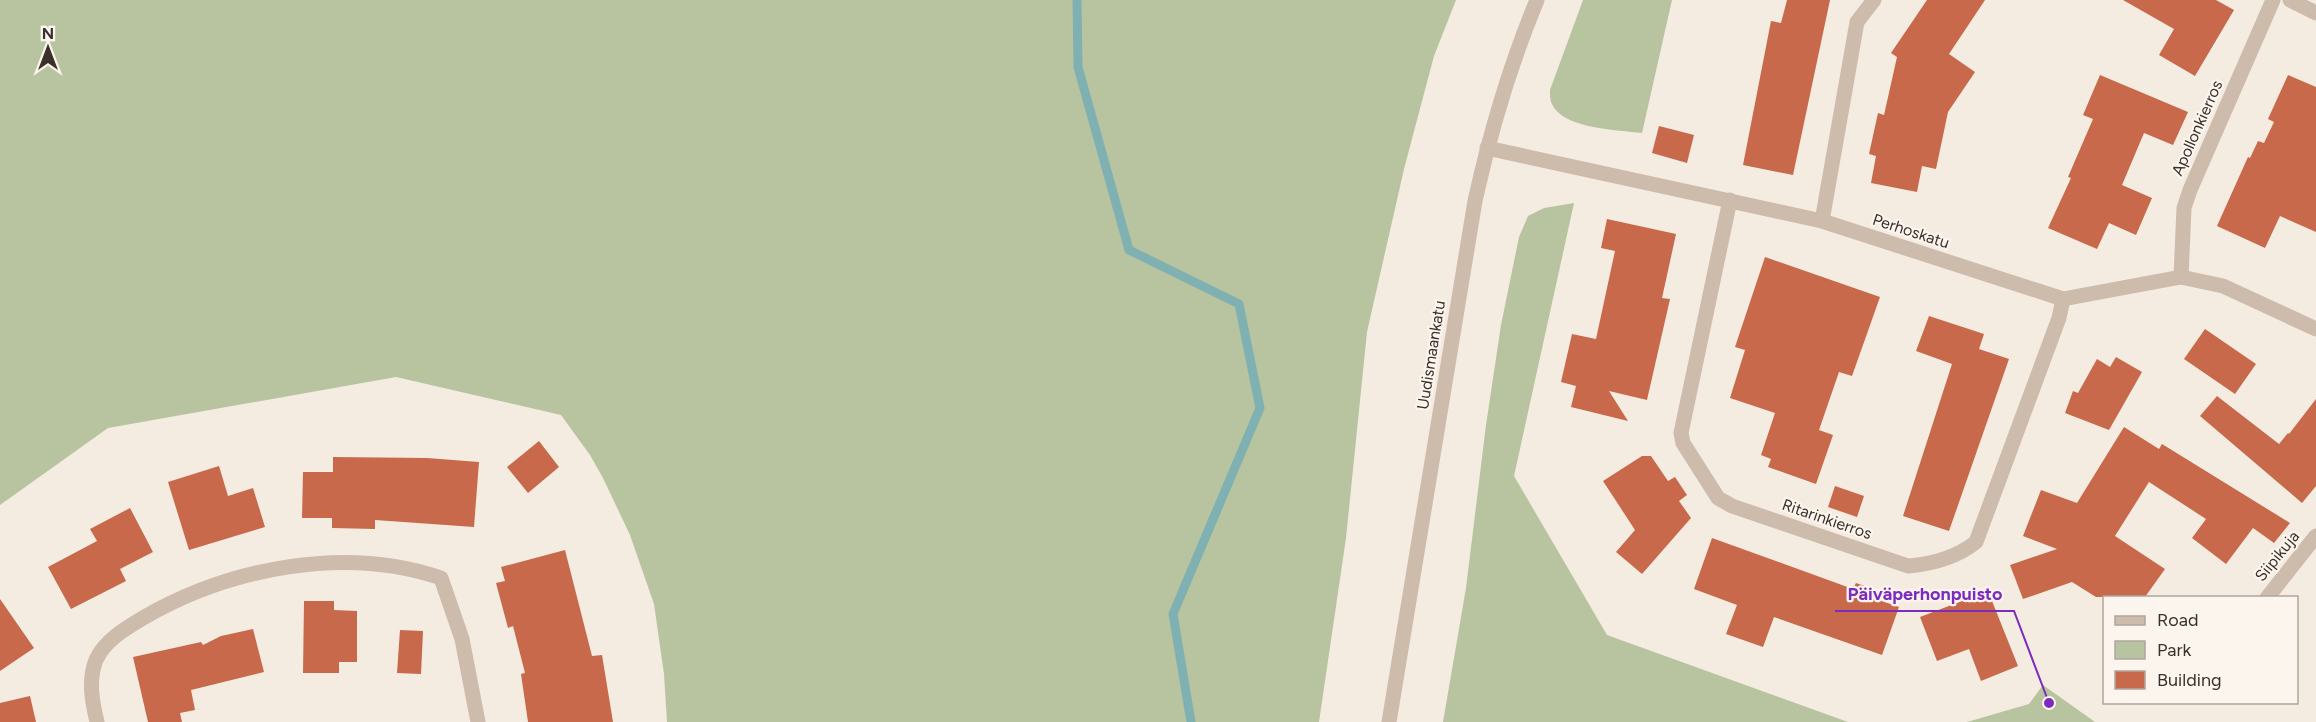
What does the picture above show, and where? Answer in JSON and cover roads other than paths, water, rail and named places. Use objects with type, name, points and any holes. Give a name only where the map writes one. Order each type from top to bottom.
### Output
[{"type":"street","name":"Uudismaankatu","points":[[1389,722],[1475,201],[1487,148],[1526,25],[1537,0]]},
{"type":"street","points":[[1822,221],[1857,22],[1874,0]]},
{"type":"street","name":"Apollonkierros","points":[[2181,277],[2184,208],[2190,189],[2273,0]]},
{"type":"street","points":[[2290,0],[2316,13]]},
{"type":"street","name":"Perhoskatu","points":[[1487,148],[1822,221],[2063,299],[2181,277],[2223,286],[2316,329]]},
{"type":"street","name":"Ritarinkierros","points":[[1730,200],[1681,433],[1683,443],[1718,498],[1732,506],[1908,566],[1925,565],[1954,556],[1976,542],[2059,318],[2063,299]]},
{"type":"street","name":"Siipikuja","points":[[2268,596],[2316,536]]},
{"type":"street","points":[[97,722],[92,699],[91,676],[96,658],[107,643],[131,625],[170,602],[212,585],[266,571],[312,564],[351,563],[416,569],[441,578],[462,639],[478,722]]},
{"type":"waterway","points":[[1077,0],[1078,67],[1129,250],[1239,304],[1260,408],[1173,614],[1191,722]]},
{"type":"place","name":"Päiväperhonpuisto","points":[[2049,703]]}]
